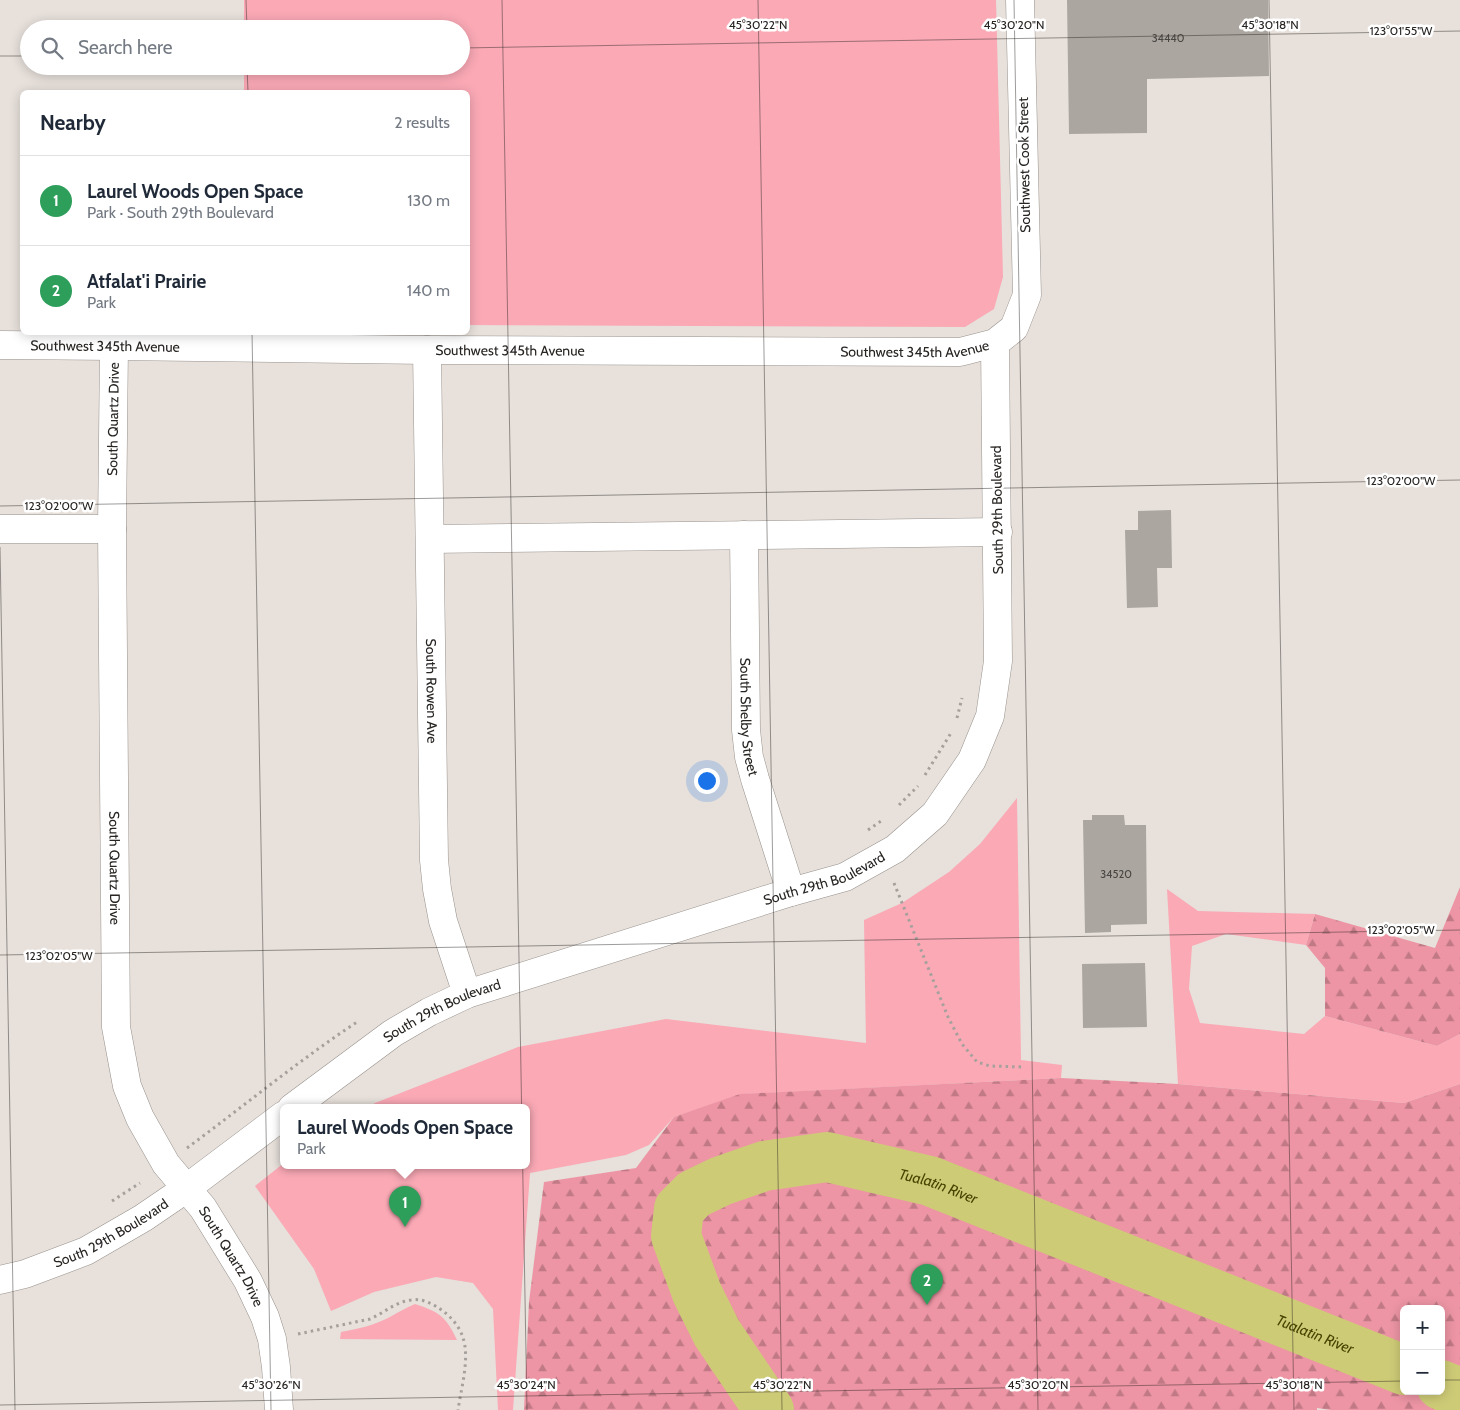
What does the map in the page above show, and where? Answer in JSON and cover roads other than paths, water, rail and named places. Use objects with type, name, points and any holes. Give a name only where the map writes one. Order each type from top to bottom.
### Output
[{"type":"street","name":"Southwest Cook Street","points":[[1005,335],[1027,295],[1020,0]]},
{"type":"street","name":"Southwest 345th Avenue","points":[[0,345],[428,350],[960,352],[1005,335]]},
{"type":"street","name":"South 29th Boulevard","points":[[297,1104],[393,1033],[429,1012],[467,994],[845,877],[895,849],[935,814],[972,760],[990,716],[998,661],[996,374],[1005,335]]},
{"type":"street","name":"South Quartz Drive","points":[[114,346],[112,529],[116,1027],[127,1086],[140,1118],[166,1164],[203,1208],[248,1281],[265,1317],[272,1339],[276,1367],[278,1410]]},
{"type":"street","name":"South Rowen Ave","points":[[428,350],[434,860],[443,921],[467,994]]},
{"type":"street","points":[[0,529],[112,529]]},
{"type":"street","points":[[430,539],[998,532]]},
{"type":"street","name":"South Shelby Street","points":[[744,535],[746,730],[750,757],[792,892]]},
{"type":"street","name":"South 29th Boulevard","points":[[0,1280],[26,1274],[86,1251],[143,1218],[187,1188],[280,1117]]},
{"type":"waterway","name":"Tualatin River","points":[[769,1410],[717,1333],[697,1293],[676,1236],[679,1209],[694,1194],[721,1181],[764,1166],[827,1157],[930,1181],[1400,1368]]},
{"type":"waterway","name":"Tualatin River","points":[[1445,1387],[1460,1393]]},
{"type":"place","name":"Laurel Woods Open Space","points":[[405,1227]]},
{"type":"place","name":"Atfalat'i Prairie","points":[[927,1305]]}]
